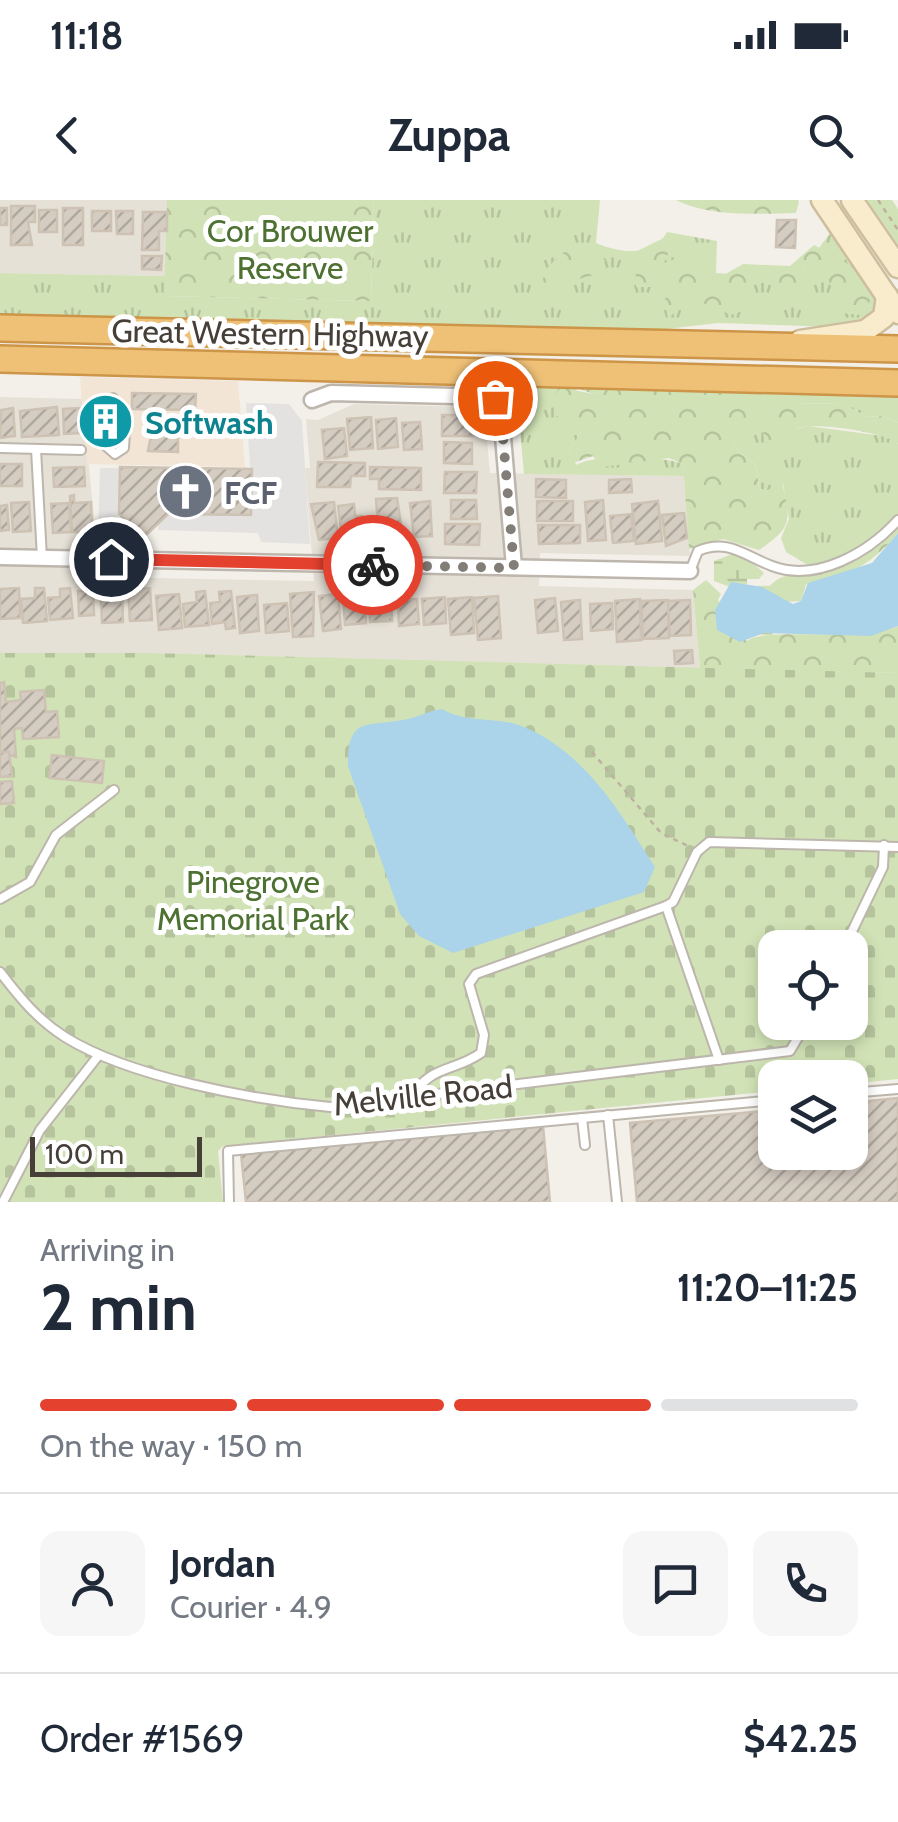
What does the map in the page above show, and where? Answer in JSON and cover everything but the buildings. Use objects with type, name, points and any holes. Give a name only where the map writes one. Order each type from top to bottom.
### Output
[{"type":"highway","name":"Great Western Highway","points":[[0,328],[898,350]]},
{"type":"highway","name":"Great Western Highway","points":[[0,360],[850,380],[898,385]]},
{"type":"main road","points":[[782,346],[872,329],[892,304],[822,200]]},
{"type":"main road","points":[[852,200],[898,268]]},
{"type":"street","points":[[312,400],[331,393],[486,396],[499,402],[514,568]]},
{"type":"street","points":[[0,557],[690,571]]},
{"type":"lane","points":[[107,413],[112,398]]},
{"type":"lane","points":[[106,431],[106,446],[115,454],[124,448],[125,432]]},
{"type":"lane","points":[[0,448],[81,450]]},
{"type":"lane","points":[[36,449],[42,558]]},
{"type":"lane","points":[[690,571],[698,551],[724,545],[775,567],[814,568],[863,552],[898,520]]},
{"type":"lane","points":[[0,899],[30,882],[56,835],[104,802],[114,790]]},
{"type":"lane","points":[[410,1100],[440,1068],[482,1053],[484,1035],[470,992],[476,974],[674,902],[697,852],[714,842],[898,847]]},
{"type":"lane","points":[[852,930],[882,867],[884,845]]},
{"type":"lane","points":[[666,906],[720,1060]]},
{"type":"lane","name":"Melville Road","points":[[0,972],[40,1018],[98,1056],[274,1102],[351,1107],[410,1100],[790,1051],[796,1040]]},
{"type":"lane","points":[[3,1202],[40,1130],[98,1056]]},
{"type":"lane","points":[[868,1092],[898,1089]]},
{"type":"lane","points":[[229,1202],[228,1151],[758,1102]]},
{"type":"lane","points":[[608,1115],[617,1202]]},
{"type":"lane","points":[[582,1118],[585,1145]]},
{"type":"path","points":[[878,200],[898,230]]},
{"type":"path","points":[[592,752],[661,833],[697,852]]},
{"type":"shaded area","points":[[0,200],[167,200],[165,276],[0,273]]},
{"type":"shaded area","points":[[80,377],[238,381],[245,467],[87,464]]},
{"type":"shaded area","points":[[0,397],[82,399],[100,577],[314,581],[305,468],[310,468],[306,419],[318,420],[354,404],[473,407],[485,418],[490,473],[684,476],[690,556],[540,553],[539,586],[693,590],[700,669],[153,653],[0,653]]},
{"type":"shaded area","points":[[246,403],[289,404],[302,421],[310,544],[261,542],[258,533],[158,530],[158,516],[253,511]]},
{"type":"shaded area","points":[[100,468],[119,468],[118,541],[98,541]]},
{"type":"green space","name":"Cor Brouwer Reserve","points":[[167,200],[374,200],[371,301],[164,296]]},
{"type":"green space","points":[[232,200],[348,200],[347,250],[231,248]]},
{"type":"green space","points":[[374,200],[600,200],[596,243],[625,251],[645,250],[667,232],[717,241],[716,273],[796,279],[831,232],[878,303],[875,317],[862,328],[718,323],[641,332],[0,314],[0,273],[165,276],[165,296],[371,301]]},
{"type":"green space","points":[[676,200],[799,202],[796,213],[750,214],[703,209]]},
{"type":"green space","points":[[867,200],[892,200],[898,209],[898,245]]},
{"type":"green space","points":[[670,235],[675,237],[664,263],[692,253],[702,266],[722,276],[743,264],[790,266],[814,245],[848,264],[849,281],[872,298],[861,315],[833,312],[840,289],[819,277],[812,262],[803,269],[802,295],[796,297],[773,285],[749,283],[732,287],[729,297],[750,296],[749,309],[731,315],[698,303],[685,306],[668,318],[666,308],[659,305],[676,287],[636,287],[635,252]]},
{"type":"green space","points":[[584,245],[606,259],[597,274],[551,287],[542,282],[558,257]]},
{"type":"green space","points":[[550,381],[740,393],[606,390],[593,394],[575,387],[582,430],[568,454],[577,465],[614,457],[662,459],[683,464],[684,476],[524,474],[516,388],[540,388]]},
{"type":"green space","points":[[559,387],[593,394],[606,390],[749,393],[754,403],[752,414],[732,428],[733,441],[756,466],[759,488],[766,491],[782,483],[788,516],[783,529],[759,550],[723,539],[689,549],[683,464],[669,458],[603,467],[593,456],[570,464],[568,454],[582,430],[566,424],[557,415],[554,403]]},
{"type":"green space","points":[[748,393],[898,395],[898,423],[883,416],[867,417],[841,403],[795,404],[789,400],[776,418],[776,444],[794,429],[808,426],[891,437],[898,444],[898,515],[869,542],[834,559],[808,565],[786,552],[781,538],[789,519],[783,484],[766,491],[759,488],[756,466],[732,441],[731,428],[752,413]]},
{"type":"green space","points":[[789,399],[796,404],[842,403],[867,417],[883,416],[898,423],[898,444],[864,432],[816,426],[795,429],[776,444],[766,442],[763,434]]},
{"type":"green space","points":[[898,524],[898,533],[885,547],[856,569],[825,581],[769,587],[785,576],[814,572],[850,560],[871,549]]},
{"type":"green space","points":[[732,554],[745,556],[764,573],[759,579],[747,579],[747,584],[730,587],[714,581],[714,561]]},
{"type":"green space","points":[[706,580],[721,594],[718,600],[747,641],[773,635],[861,633],[898,626],[898,673],[700,669],[693,590]]},
{"type":"green space","points":[[806,585],[801,601],[783,602],[772,636],[755,634],[753,586]]},
{"type":"green space","name":"Pinegrove Memorial Park","points":[[0,653],[153,653],[898,673],[898,1079],[868,1082],[868,1060],[758,1060],[758,1093],[223,1146],[218,1151],[223,1202],[0,1202]]},
{"type":"water","points":[[898,533],[898,626],[871,636],[764,633],[740,642],[717,630],[715,610],[731,582],[762,587],[793,604],[801,601],[808,583],[872,563]]},
{"type":"water","points":[[442,709],[462,717],[524,727],[566,752],[600,787],[655,867],[644,892],[453,953],[419,936],[400,914],[348,766],[349,750],[355,731],[361,727]]},
{"type":"way so far","points":[[373,565],[514,568],[501,413],[495,398]]},
{"type":"place","name":"Softwash","points":[[106,422]]},
{"type":"place","name":"FCF","points":[[185,492]]},
{"type":"route","points":[[111,559],[373,565]]}]
